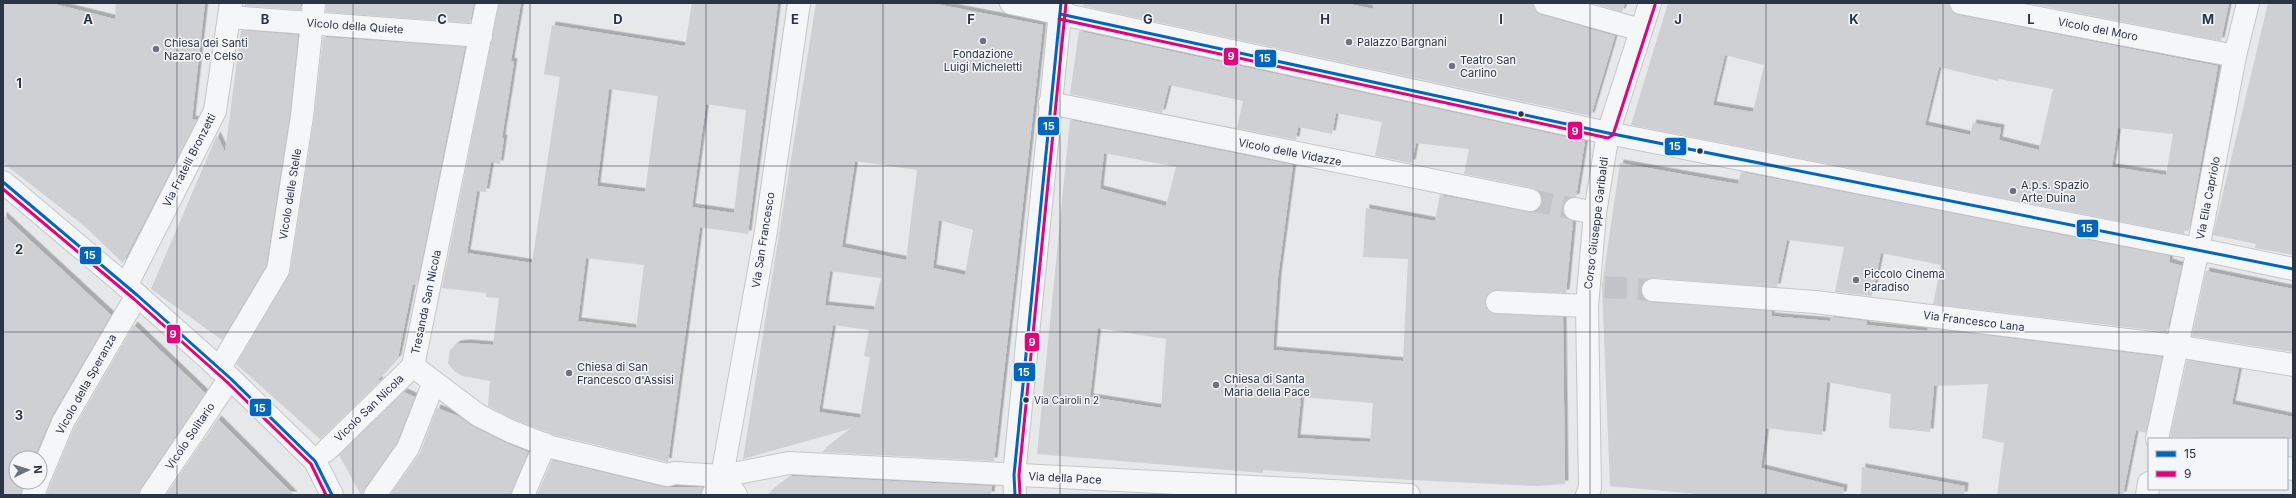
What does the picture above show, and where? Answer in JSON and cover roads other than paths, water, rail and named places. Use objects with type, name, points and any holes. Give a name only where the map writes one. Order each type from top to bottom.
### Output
[{"type":"street","name":"Tresanda San Nicola","points":[[487,3],[413,366],[490,422],[545,444],[667,475],[675,473],[718,486]]},
{"type":"street","name":"Via San Francesco","points":[[718,486],[765,236],[799,3]]},
{"type":"street","points":[[1012,3],[1061,8],[1608,133],[2293,269]]},
{"type":"street","points":[[1545,3],[1641,30]]},
{"type":"street","name":"Corso Giuseppe Garibaldi","points":[[1587,495],[1590,488],[1595,213],[1608,133],[1650,3]]},
{"type":"street","name":"Vicolo del Moro","points":[[1961,3],[2235,56]]},
{"type":"street","name":"Via Elia Capriolo","points":[[2160,438],[2176,346],[2198,249],[2235,56],[2248,3]]},
{"type":"street","points":[[1015,485],[1050,103],[1061,8]]},
{"type":"street","name":"Vicolo della Quiete","points":[[230,10],[313,13],[481,36]]},
{"type":"street","name":"Via Fratelli Bronzetti","points":[[132,290],[171,194],[215,111],[230,10]]},
{"type":"street","name":"Vicolo delle Stelle","points":[[224,373],[278,270],[302,116],[313,13]]},
{"type":"street","name":"Vicolo delle Vidazze","points":[[1050,103],[1530,200]]},
{"type":"street","points":[[3,182],[132,290],[224,373],[315,462],[332,495]]},
{"type":"street","points":[[1574,209],[1595,213]]},
{"type":"street","name":"Vicolo della Speranza","points":[[48,458],[63,422],[132,290]]},
{"type":"street","name":"Via Francesco Lana","points":[[1653,290],[1815,302],[2176,346],[2293,365]]},
{"type":"street","points":[[1497,302],[1594,293]]},
{"type":"street","name":"Vicolo San Nicola","points":[[326,451],[413,366]]},
{"type":"street","name":"Vicolo Solitario","points":[[151,495],[224,373]]},
{"type":"street","points":[[375,495],[408,448],[434,382]]},
{"type":"street","points":[[522,495],[545,444]]},
{"type":"street","name":"Via della Pace","points":[[718,486],[789,463],[1015,485],[1409,495]]},
{"type":"street","points":[[718,486],[736,495]]},
{"type":"tunnel","points":[[1530,200],[1575,209]]},
{"type":"tunnel","points":[[1605,287],[1653,290]]},
{"type":"place","name":"Fondazione Luigi Micheletti","points":[[983,41]]},
{"type":"place","name":"Palazzo Bargnani","points":[[1349,42]]},
{"type":"place","name":"Chiesa dei Santi Nazaro e Celso","points":[[156,49]]},
{"type":"place","name":"Teatro San Carlino","points":[[1452,66]]},
{"type":"place","name":"A.p.s. Spazio Arte Duina","points":[[2013,191]]},
{"type":"place","name":"Piccolo Cinema Paradiso","points":[[1856,280]]},
{"type":"place","name":"Chiesa di San Francesco d'Assisi","points":[[569,373]]},
{"type":"place","name":"Chiesa di Santa Maria della Pace","points":[[1216,385]]},
{"type":"place","name":"Via Cairoli n 2","points":[[1026,400]]}]
